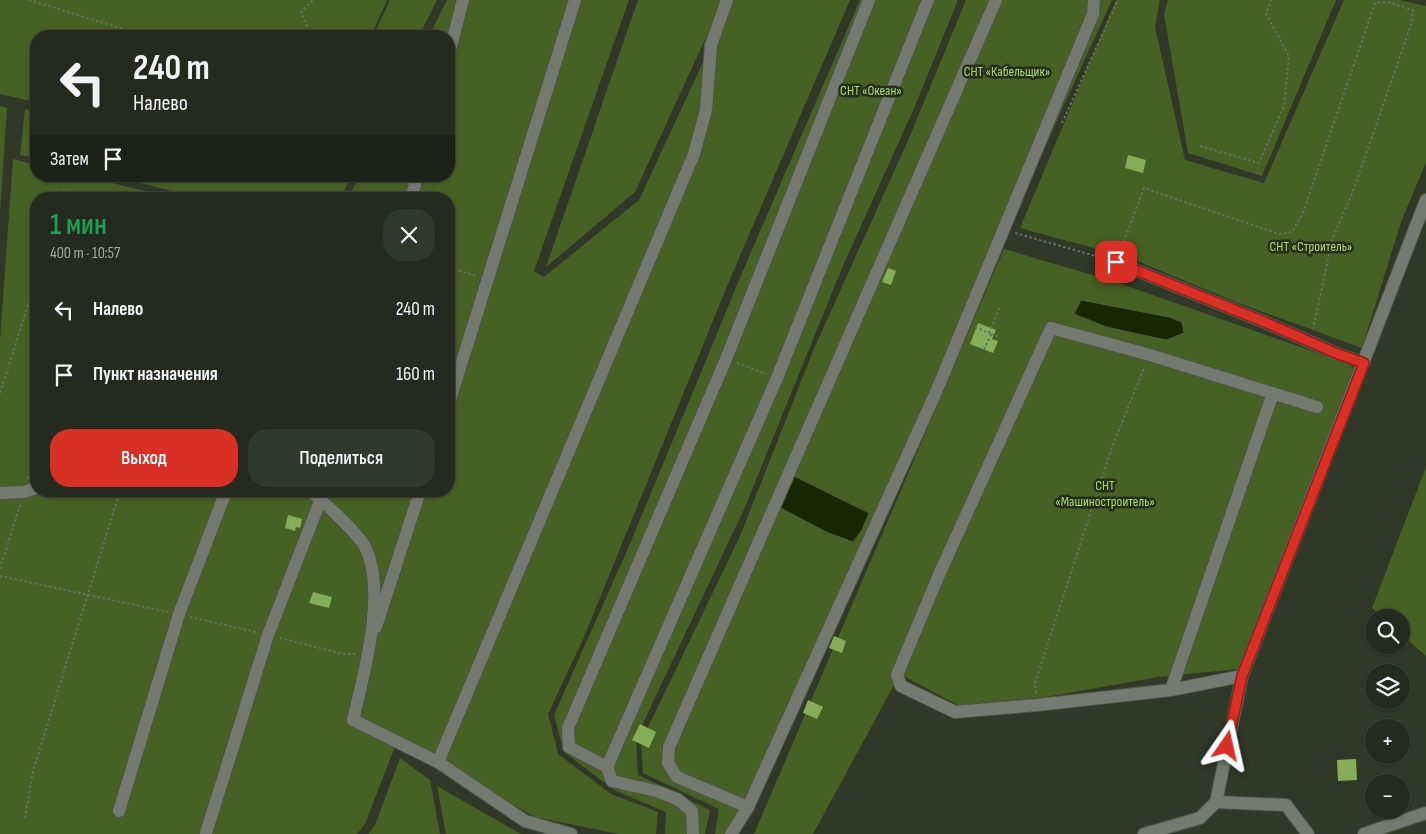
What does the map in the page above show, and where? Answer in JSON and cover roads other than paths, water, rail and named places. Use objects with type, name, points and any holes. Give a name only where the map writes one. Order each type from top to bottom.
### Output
[{"type":"street","points":[[455,31],[463,0]]},
{"type":"street","points":[[455,384],[575,0]]},
{"type":"street","points":[[438,762],[694,154],[706,110],[711,45],[727,0]]},
{"type":"street","points":[[693,834],[692,812],[677,799],[656,791],[612,781],[607,767],[569,747],[568,728],[726,359],[869,0]]},
{"type":"street","points":[[607,767],[777,378],[928,0]]},
{"type":"street","points":[[748,807],[677,777],[668,763],[669,746],[996,0]]},
{"type":"street","points":[[730,834],[748,807],[936,392],[1093,14],[1094,0]]},
{"type":"street","points":[[1144,834],[1200,818],[1216,802],[1242,676],[1426,200]]},
{"type":"street","points":[[1116,262],[1364,363]]},
{"type":"street","points":[[1242,676],[1171,690],[956,712],[901,686],[897,675],[938,577],[1051,328],[1150,355],[1317,407]]},
{"type":"street","points":[[1171,690],[1273,393]]},
{"type":"street","points":[[0,492],[30,490]]},
{"type":"street","points":[[119,811],[179,614],[224,497]]},
{"type":"street","points":[[206,833],[268,635],[323,497]]},
{"type":"street","points":[[324,497],[363,544],[374,571],[373,616],[368,654]]},
{"type":"street","points":[[418,497],[368,654],[353,720],[438,762],[525,821],[567,834]]},
{"type":"street","points":[[1216,802],[1286,805],[1308,834]]},
{"type":"street","points":[[1364,834],[1426,813]]},
{"type":"park label","name":"СНТ «Кабельщик»","points":[[1007,71]]},
{"type":"park label","name":"СНТ «Океан»","points":[[871,90]]},
{"type":"park label","name":"СНТ «Строитель»","points":[[1311,246]]},
{"type":"park label","name":"СНТ «Машиностроитель»","points":[[1105,494]]}]
